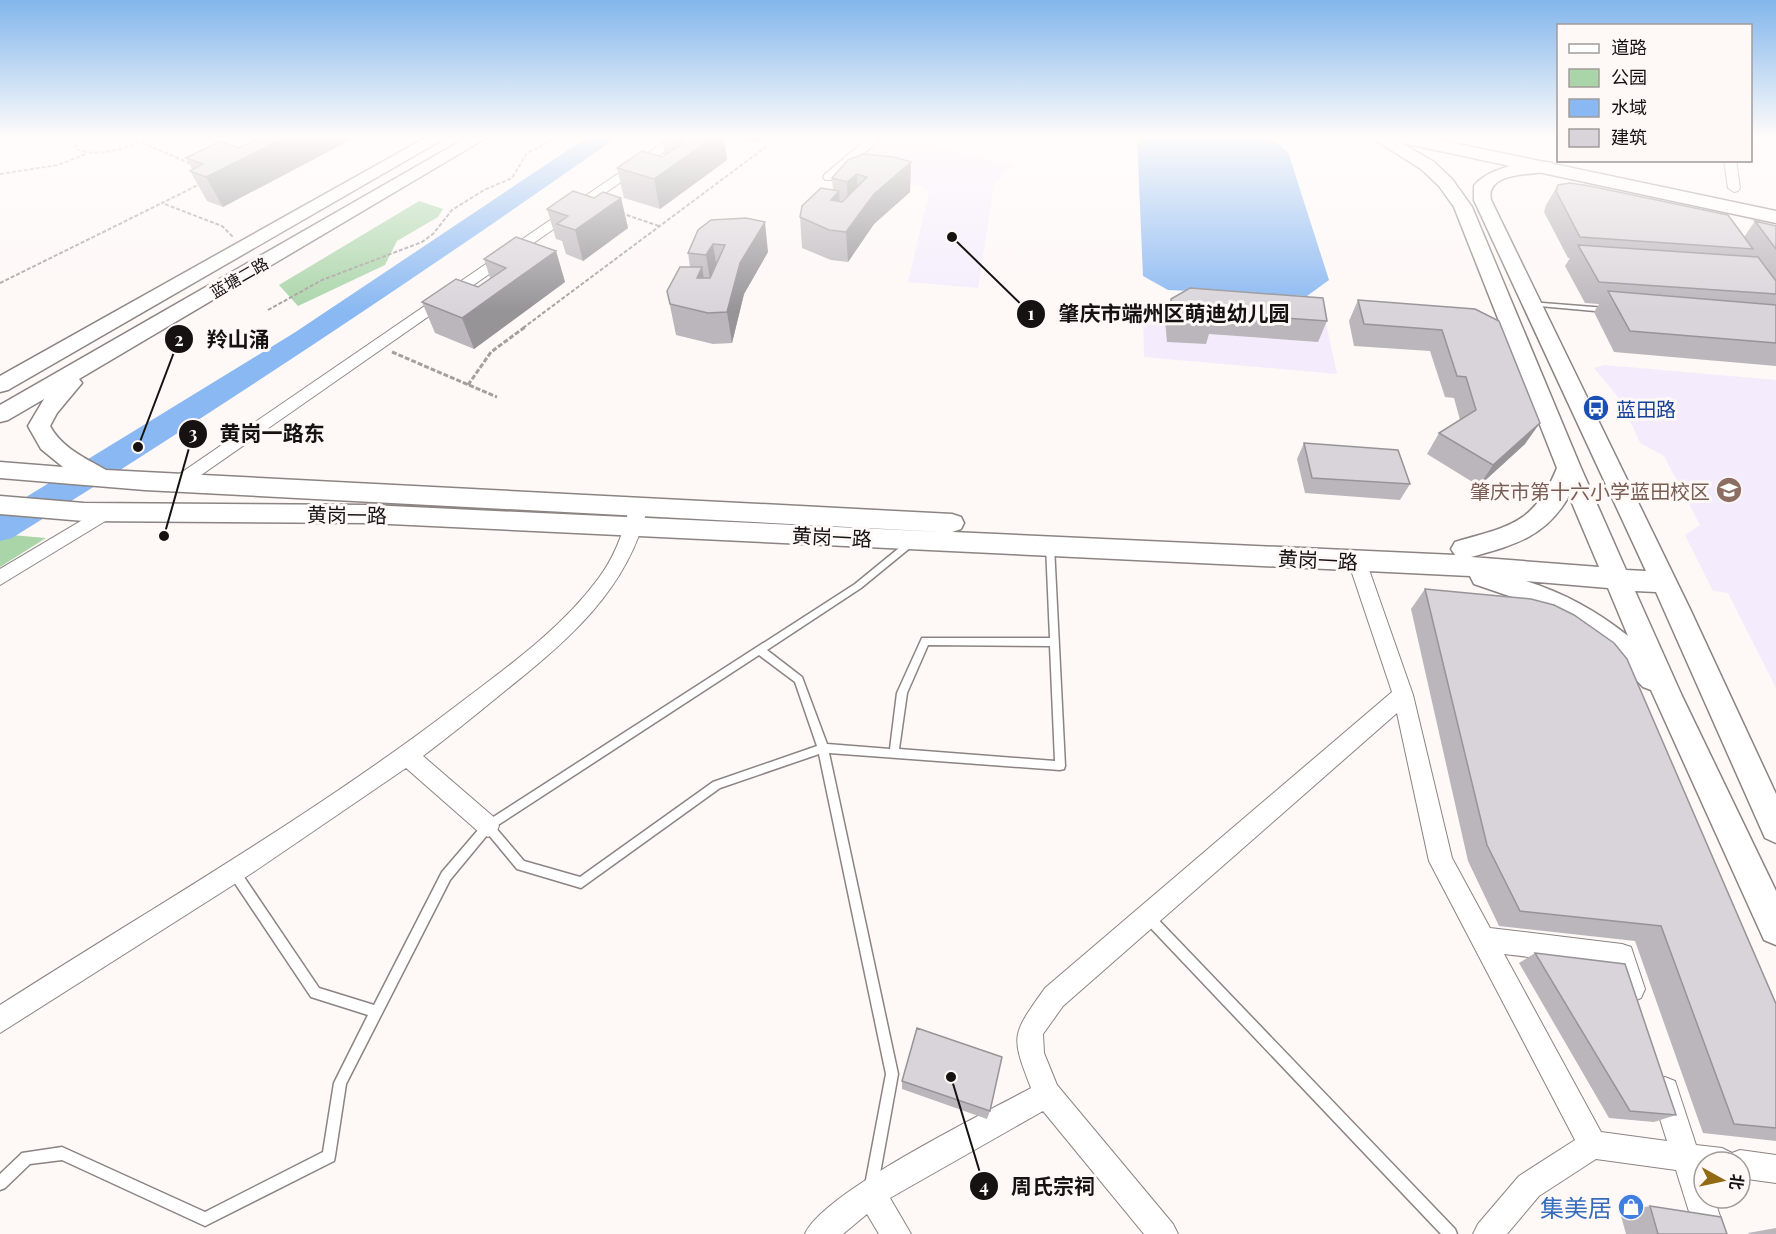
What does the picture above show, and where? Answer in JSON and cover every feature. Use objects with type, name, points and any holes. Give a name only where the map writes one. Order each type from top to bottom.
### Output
[{"type":"main road","name":"蓝塘二路","points":[[0,385],[336,196]]},
{"type":"main road","name":"蓝塘二路","points":[[0,415],[378,196]]},
{"type":"main road","points":[[1455,196],[1463,207],[1569,468],[1668,696],[1776,928]]},
{"type":"main road","points":[[1481,196],[1485,209],[1660,575],[1776,828]]},
{"type":"main road","points":[[1699,196],[1776,217]]},
{"type":"main road","points":[[1712,199],[1719,196]]},
{"type":"main road","points":[[93,362],[62,391],[47,410],[39,426],[46,441],[59,453],[101,478]]},
{"type":"main road","points":[[1459,557],[1525,531],[1555,502],[1569,468]]},
{"type":"main road","name":"黄岗一路","points":[[0,470],[915,540],[1357,561],[1459,557]]},
{"type":"main road","name":"黄岗一路","points":[[0,505],[95,512],[636,517],[1459,557],[1660,575]]},
{"type":"main road","points":[[1459,557],[1580,616],[1637,660],[1668,696]]},
{"type":"street","points":[[178,483],[595,196]]},
{"type":"street","points":[[0,578],[95,512]]},
{"type":"street","points":[[0,1020],[407,756],[541,651],[596,596],[618,566],[636,517]]},
{"type":"street","points":[[1357,561],[1402,695],[1441,861],[1593,1145]]},
{"type":"street","points":[[1163,1234],[1047,1094],[1031,1053],[1030,1031],[1054,997],[1402,695]]},
{"type":"street","points":[[407,756],[488,826]]},
{"type":"street","points":[[1483,939],[1622,956],[1640,1012]]},
{"type":"street","points":[[1658,1068],[1711,1234]]},
{"type":"street","points":[[820,1234],[870,1193],[1047,1094]]},
{"type":"street","points":[[1488,1234],[1529,1186],[1593,1145],[1692,1158]]},
{"type":"street","points":[[1752,1166],[1776,1169]]},
{"type":"street","points":[[870,1193],[896,1234]]},
{"type":"lane","points":[[1530,304],[1612,311]]},
{"type":"lane","points":[[0,1183],[27,1158],[62,1153],[205,1219],[329,1156],[340,1083],[446,876],[488,826],[858,586],[915,540]]},
{"type":"lane","points":[[488,826],[521,865],[581,883],[717,785],[823,748],[1060,766],[1050,546]]},
{"type":"lane","points":[[894,753],[902,693],[925,641],[1054,642]]},
{"type":"lane","points":[[760,650],[799,680],[823,748],[892,1074],[870,1193]]},
{"type":"lane","points":[[233,871],[315,993],[377,1012]]},
{"type":"lane","points":[[1147,916],[1450,1234]]},
{"type":"path","points":[[0,282],[176,196]]},
{"type":"path","points":[[268,310],[322,280],[422,242],[434,234],[452,210],[475,196]]},
{"type":"path","points":[[468,385],[491,352],[701,196]]},
{"type":"path","points":[[162,202],[222,226],[244,248]]},
{"type":"path","points":[[586,202],[660,226]]},
{"type":"path","points":[[377,346],[497,397]]},
{"type":"shaded area","points":[[928,196],[992,196],[978,288],[908,282]]},
{"type":"shaded area","points":[[1143,307],[1326,323],[1337,374],[1144,357]]},
{"type":"shaded area","name":"肇庆市第十六小学蓝田校区","points":[[1604,365],[1776,380],[1776,688],[1728,593],[1713,591],[1685,535],[1700,525],[1664,456],[1640,443],[1622,402],[1594,368]]},
{"type":"green space","points":[[419,201],[443,209],[438,217],[397,241],[385,265],[298,306],[279,285]]},
{"type":"green space","points":[[0,534],[46,538],[0,567]]},
{"type":"water","points":[[1140,196],[1302,196],[1329,280],[1307,296],[1168,290],[1143,276]]},
{"type":"building","points":[[566,196],[594,198],[598,196],[614,196],[621,198],[575,230],[557,224],[568,216],[547,209]]},
{"type":"building","points":[[813,196],[835,196],[831,200],[842,202],[848,196],[873,196],[846,232],[829,230],[800,217],[802,206]]},
{"type":"building","points":[[1558,196],[1636,196],[1728,215],[1753,249],[1580,237]]},
{"type":"building","points":[[746,218],[765,222],[740,263],[727,312],[708,313],[670,304],[667,291],[680,267],[702,267],[697,278],[710,278],[725,245],[713,244],[706,255],[688,253],[698,230],[711,220]]},
{"type":"building","points":[[1755,221],[1776,226],[1776,249]]},
{"type":"building","points":[[516,237],[556,251],[462,318],[422,302],[456,279],[478,287],[506,268],[484,259]]},
{"type":"building","points":[[1578,245],[1758,257],[1776,281],[1776,294],[1599,282]]},
{"type":"building","points":[[1190,288],[1323,298],[1327,321],[1213,313],[1212,323],[1172,321],[1171,299]]},
{"type":"building","points":[[1608,291],[1776,305],[1776,343],[1630,331]]},
{"type":"building","points":[[1358,300],[1475,309],[1499,321],[1540,423],[1493,465],[1439,433],[1476,410],[1466,377],[1457,376],[1442,330],[1364,324]]},
{"type":"building","points":[[1304,443],[1398,450],[1410,484],[1312,478]]},
{"type":"building","points":[[1425,589],[1531,599],[1554,605],[1574,615],[1614,643],[1627,659],[1776,1004],[1776,1128],[1734,1124],[1661,926],[1520,911],[1487,845]]},
{"type":"building","points":[[1535,953],[1625,964],[1676,1115],[1630,1111]]},
{"type":"building","points":[[917,1028],[1002,1057],[990,1111],[902,1081]]},
{"type":"building","points":[[1650,1206],[1721,1217],[1727,1234],[1658,1234]]},
{"type":"waterway","points":[[0,529],[153,436],[304,339],[517,196]]},
{"type":"place","name":"肇庆市端州区萌迪幼儿园","points":[[952,237]]},
{"type":"place","name":"蓝田路","points":[[1596,408]]},
{"type":"place","name":"羚山涌","points":[[138,447]]},
{"type":"place","name":"肇庆市第十六小学蓝田校区","points":[[1729,490]]},
{"type":"place","name":"黄岗一路东","points":[[164,536]]},
{"type":"place","name":"周氏宗祠","points":[[951,1077]]},
{"type":"place","name":"集美居","points":[[1631,1207]]}]
